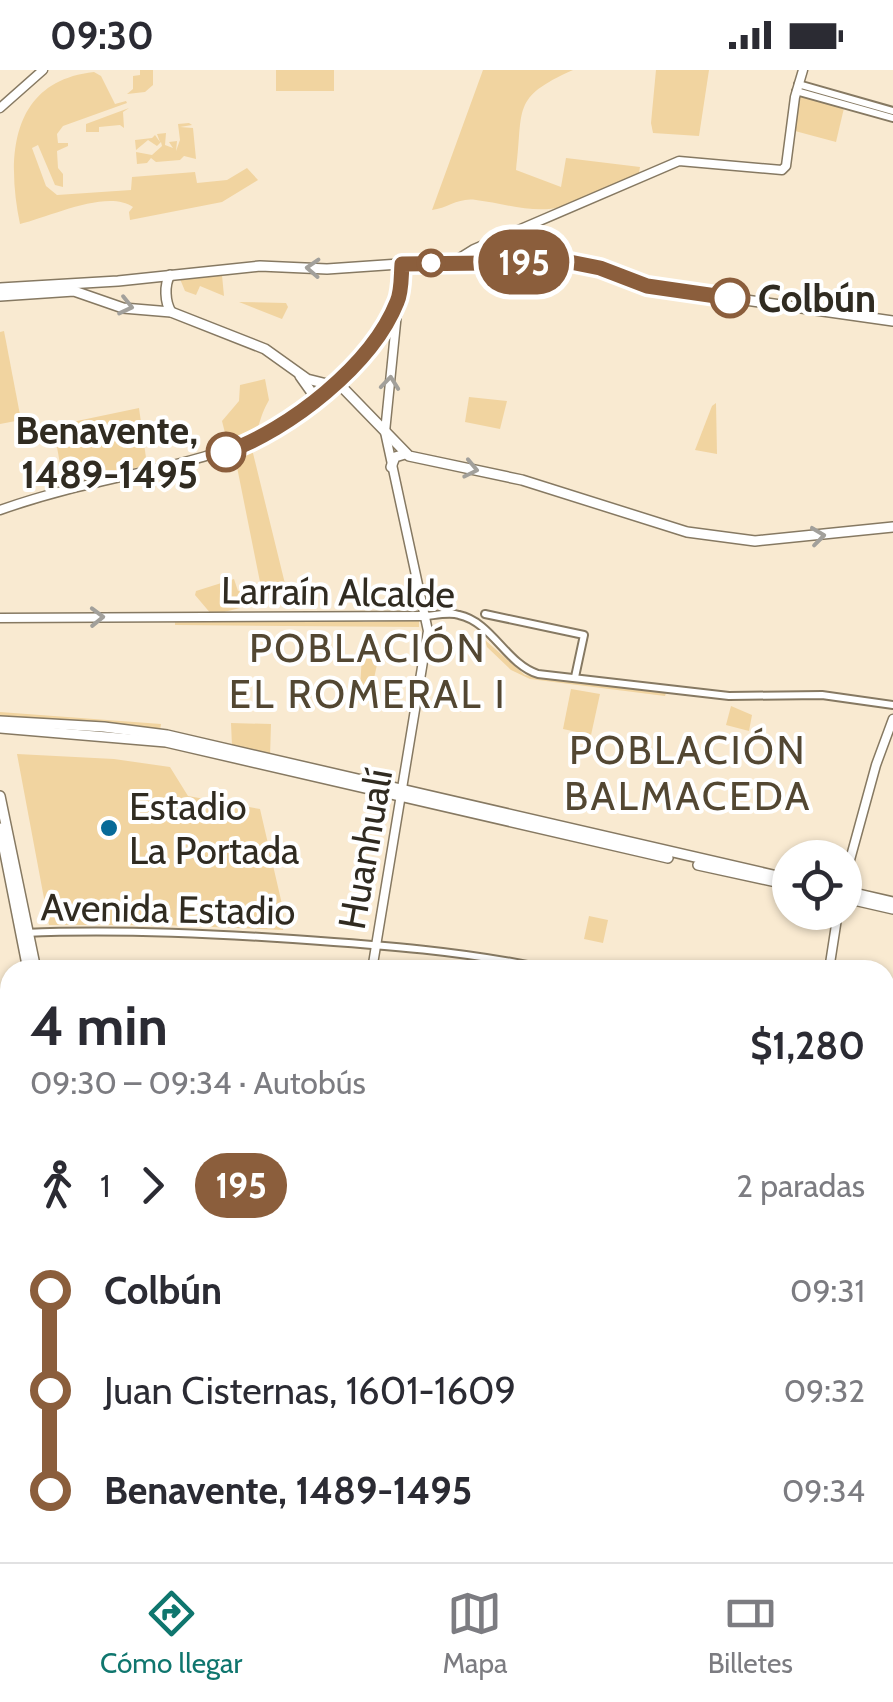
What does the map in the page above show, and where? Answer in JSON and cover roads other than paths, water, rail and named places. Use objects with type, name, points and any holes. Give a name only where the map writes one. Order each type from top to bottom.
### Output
[{"type":"main road","points":[[0,108],[40,72],[52,70]]},
{"type":"main road","points":[[452,263],[474,249],[679,161],[782,170],[786,166],[803,70]]},
{"type":"main road","points":[[0,292],[260,266],[327,269],[452,263],[584,263],[647,286],[893,321]]},
{"type":"main road","name":"Huanhualí","points":[[374,960],[427,646],[426,616],[384,432],[398,298],[406,265]]},
{"type":"main road","points":[[170,275],[166,282],[171,312]]},
{"type":"main road","points":[[158,276],[163,282],[164,305],[158,310]]},
{"type":"main road","points":[[0,292],[74,291],[123,308],[171,312],[265,349],[298,374],[318,400]]},
{"type":"main road","points":[[0,510],[64,490],[228,451],[270,432],[332,386],[370,344],[398,298]]},
{"type":"main road","points":[[298,374],[350,393],[405,454]]},
{"type":"main road","points":[[391,468],[395,457],[405,454],[522,480],[675,529],[742,541],[893,527]]},
{"type":"main road","name":"Larraín Alcalde","points":[[0,618],[174,622],[426,616]]},
{"type":"main road","points":[[855,840],[893,719]]},
{"type":"main road","points":[[1,724],[166,742],[772,878]]},
{"type":"main road","points":[[0,796],[24,933]]},
{"type":"main road","points":[[0,825],[30,960]]},
{"type":"main road","points":[[862,898],[893,905]]},
{"type":"main road","points":[[831,960],[835,930]]},
{"type":"street","points":[[797,87],[893,115]]},
{"type":"street","name":"Larraín Alcalde","points":[[426,616],[460,614],[523,668],[538,674],[729,696],[822,695],[893,705]]},
{"type":"street","points":[[484,614],[584,635],[575,677]]},
{"type":"street","name":"Avenida Estadio","points":[[24,933],[162,933],[376,944],[506,960]]},
{"type":"place","name":"Colbún","points":[[730,298]]},
{"type":"place","name":"Benavente, 1489-1495","points":[[226,452]]},
{"type":"place","name":"Estadio La Portada","points":[[109,828]]},
{"type":"district","name":"POBLACIÓN EL ROMERAL I","points":[[368,670]]},
{"type":"district","name":"POBLACIÓN BALMACEDA","points":[[688,772]]}]
